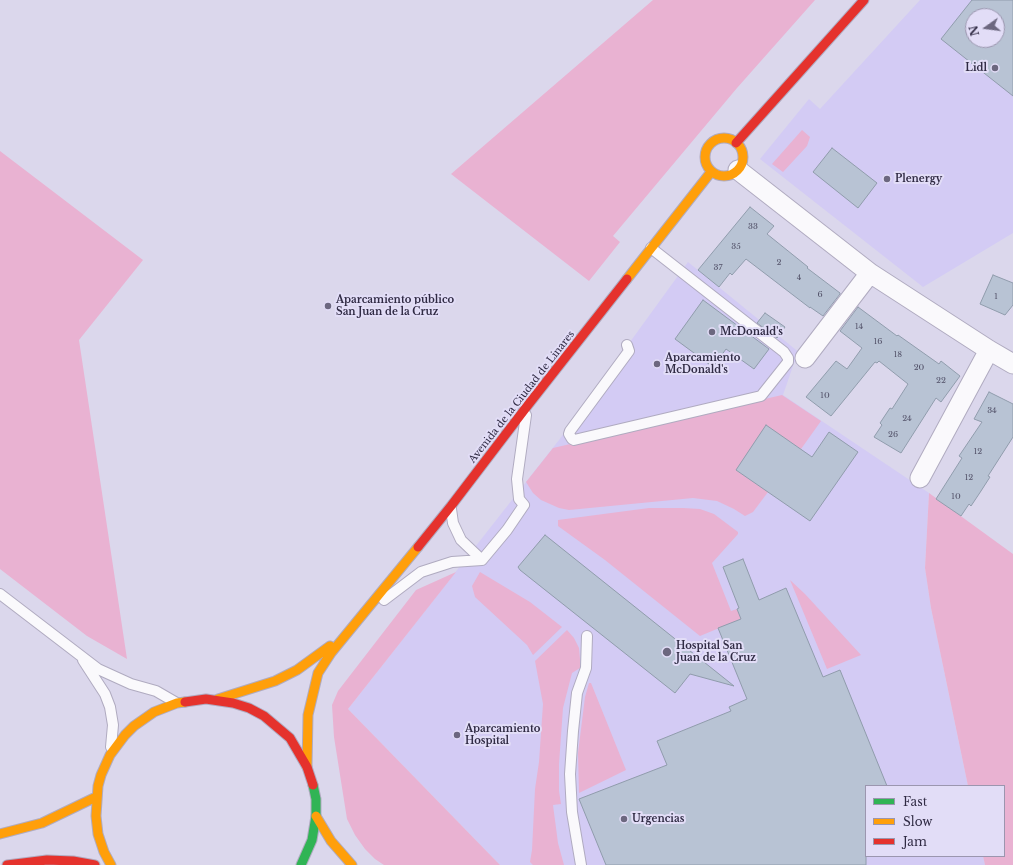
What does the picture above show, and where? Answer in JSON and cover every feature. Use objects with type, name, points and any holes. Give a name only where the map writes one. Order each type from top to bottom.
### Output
[{"type":"main road","points":[[736,143],[864,0]]},
{"type":"main road","points":[[726,138],[736,143],[740,147],[743,154],[742,162],[738,170],[731,175],[724,176],[717,176],[711,172],[706,165],[704,157],[705,151],[710,144],[717,139],[726,138]]},
{"type":"main road","name":"Avenida de la Ciudad de Linares","points":[[307,767],[308,715],[312,694],[318,673],[331,653],[451,506],[528,405],[711,172]]},
{"type":"main road","name":"Avenida de la Ciudad de Linares","points":[[216,700],[254,688],[297,670],[347,633]]},
{"type":"main road","points":[[111,865],[104,852],[98,834],[96,816],[96,797],[101,775],[110,754],[125,735],[144,718],[165,707],[177,703],[196,700],[216,700],[249,708],[273,723],[290,738],[299,752],[307,767],[315,794],[316,816],[312,840],[301,865]]},
{"type":"main road","points":[[0,834],[42,823],[96,797]]},
{"type":"main road","points":[[316,816],[331,841],[352,865]]},
{"type":"main road","points":[[7,865],[47,860],[73,861],[95,865]]},
{"type":"street","points":[[738,170],[870,273],[1013,364]]},
{"type":"street","points":[[805,358],[870,273]]},
{"type":"street","points":[[920,478],[989,350]]},
{"type":"lane","points":[[628,345],[629,351],[570,431],[569,434],[572,439],[574,440],[761,396],[788,362],[788,358],[784,352],[651,248]]},
{"type":"lane","points":[[359,619],[422,572],[452,562],[482,560],[507,530],[524,505],[519,499],[517,479],[528,405]]},
{"type":"lane","points":[[451,506],[453,523],[462,540],[482,560]]},
{"type":"lane","points":[[0,594],[98,669],[131,684],[156,691],[177,703]]},
{"type":"lane","points":[[581,865],[572,812],[570,774],[577,692],[586,668],[588,636]]},
{"type":"lane","points":[[79,654],[105,694],[110,707],[113,725],[110,754]]},
{"type":"shaded area","points":[[653,0],[815,0],[737,88],[613,236],[620,242],[589,281],[451,174]]},
{"type":"shaded area","name":"Plenergy","points":[[920,0],[1013,0],[1013,233],[923,287],[760,159],[809,99],[820,109]]},
{"type":"shaded area","points":[[802,130],[810,137],[807,146],[783,172],[772,164]]},
{"type":"shaded area","points":[[0,151],[143,260],[79,340],[127,659],[87,636],[0,569]]},
{"type":"shaded area","name":"Hospital San Juan de la Cruz","points":[[688,262],[801,354],[794,363],[783,395],[929,493],[925,568],[931,608],[968,785],[865,785],[865,857],[983,857],[985,865],[500,865],[348,709],[559,440]]},
{"type":"shaded area","points":[[782,395],[821,421],[801,449],[766,426],[736,470],[768,492],[753,512],[745,516],[717,501],[693,498],[569,510],[559,508],[541,500],[533,493],[526,482],[553,448]]},
{"type":"shaded area","points":[[929,493],[1013,554],[1013,865],[985,865],[983,857],[1005,857],[1005,785],[968,785],[931,608],[925,568]]},
{"type":"shaded area","points":[[649,508],[700,509],[714,514],[738,532],[738,534],[712,563],[731,611],[737,609],[741,619],[700,636],[605,560],[558,526],[558,520]]},
{"type":"shaded area","points":[[456,572],[348,709],[500,865],[384,865],[375,859],[365,849],[355,835],[347,819],[334,737],[332,705],[338,691],[416,590]]},
{"type":"shaded area","points":[[480,572],[530,602],[562,627],[533,655],[527,645],[475,597],[472,586]]},
{"type":"shaded area","points":[[790,580],[805,594],[861,655],[827,669]]},
{"type":"shaded area","points":[[567,630],[574,638],[579,648],[580,668],[572,673],[563,708],[559,764],[559,791],[561,804],[553,805],[558,843],[564,865],[533,865],[530,862],[543,704],[535,661]]},
{"type":"shaded area","points":[[589,683],[591,683],[626,770],[579,793],[578,753],[585,697]]},
{"type":"building","name":"Lidl","points":[[972,0],[1013,0],[1013,96],[941,39],[965,9],[965,48],[1005,48],[1005,8],[966,8]]},
{"type":"building","points":[[832,148],[877,183],[858,208],[813,172]]},
{"type":"building","points":[[750,207],[774,226],[767,234],[808,267],[807,268],[840,293],[823,316],[810,308],[746,259],[732,275],[730,273],[719,287],[698,270]]},
{"type":"building","points":[[993,275],[1013,283],[1013,305],[1005,315],[980,304]]},
{"type":"building","name":"McDonald's","points":[[703,300],[769,349],[754,369],[726,349],[713,367],[675,339]]},
{"type":"building","points":[[858,307],[897,336],[898,335],[939,364],[941,361],[960,376],[941,402],[936,398],[901,453],[874,437],[882,425],[880,423],[890,408],[892,409],[908,384],[879,361],[877,363],[875,362],[831,416],[806,397],[836,361],[847,369],[862,348],[840,331]]},
{"type":"building","points":[[765,313],[785,327],[777,338],[757,323]]},
{"type":"building","points":[[989,392],[1013,404],[1013,437],[988,476],[990,477],[981,491],[971,506],[969,504],[961,516],[936,499],[962,458],[959,456],[982,422],[974,419]]},
{"type":"building","points":[[766,425],[812,457],[829,432],[858,452],[810,521],[736,470]]},
{"type":"building","points":[[545,535],[734,686],[690,674],[675,693],[520,570],[518,567]]},
{"type":"building","name":"Hospital San Juan de la Cruz","points":[[743,559],[759,600],[786,588],[823,677],[840,670],[887,785],[865,785],[866,865],[606,865],[579,799],[667,765],[657,741],[731,711],[729,707],[747,699],[718,628],[741,619],[737,609],[739,608],[723,567]]},
{"type":"traffic: fast","points":[[301,865],[312,840],[316,816],[316,799],[313,785]]},
{"type":"traffic: slow","points":[[720,138],[728,138],[738,143],[742,150],[743,157],[742,164],[738,171],[728,176],[720,176],[710,171],[708,168],[705,161],[705,153],[710,143],[713,141],[720,138]]},
{"type":"traffic: slow","points":[[627,279],[711,172]]},
{"type":"traffic: slow","points":[[307,767],[308,715],[318,673],[331,653],[418,547]]},
{"type":"traffic: slow","points":[[218,699],[275,681],[297,670],[330,646]]},
{"type":"traffic: slow","points":[[111,865],[104,852],[98,834],[96,816],[98,786],[110,755],[134,726],[154,712],[177,703],[185,702]]},
{"type":"traffic: slow","points":[[0,834],[42,823],[96,797]]},
{"type":"traffic: slow","points":[[316,816],[331,841],[352,865]]},
{"type":"traffic: jam","points":[[736,143],[864,0]]},
{"type":"traffic: jam","points":[[418,547],[627,279]]},
{"type":"traffic: jam","points":[[185,702],[206,699],[233,703],[249,708],[264,716],[290,738],[307,767],[313,785]]},
{"type":"traffic: jam","points":[[7,865],[47,860],[73,861],[95,865]]},
{"type":"place","name":"Lidl","points":[[995,68]]},
{"type":"place","name":"Plenergy","points":[[887,179]]},
{"type":"place","name":"Aparcamiento público San Juan de la Cruz","points":[[328,306]]},
{"type":"place","name":"McDonald's","points":[[712,332]]},
{"type":"place","name":"Aparcamiento McDonald's","points":[[657,364]]},
{"type":"place","name":"Hospital San Juan de la Cruz","points":[[667,652]]},
{"type":"place","name":"Aparcamiento Hospital","points":[[457,735]]},
{"type":"place","name":"Urgencias","points":[[624,819]]}]
